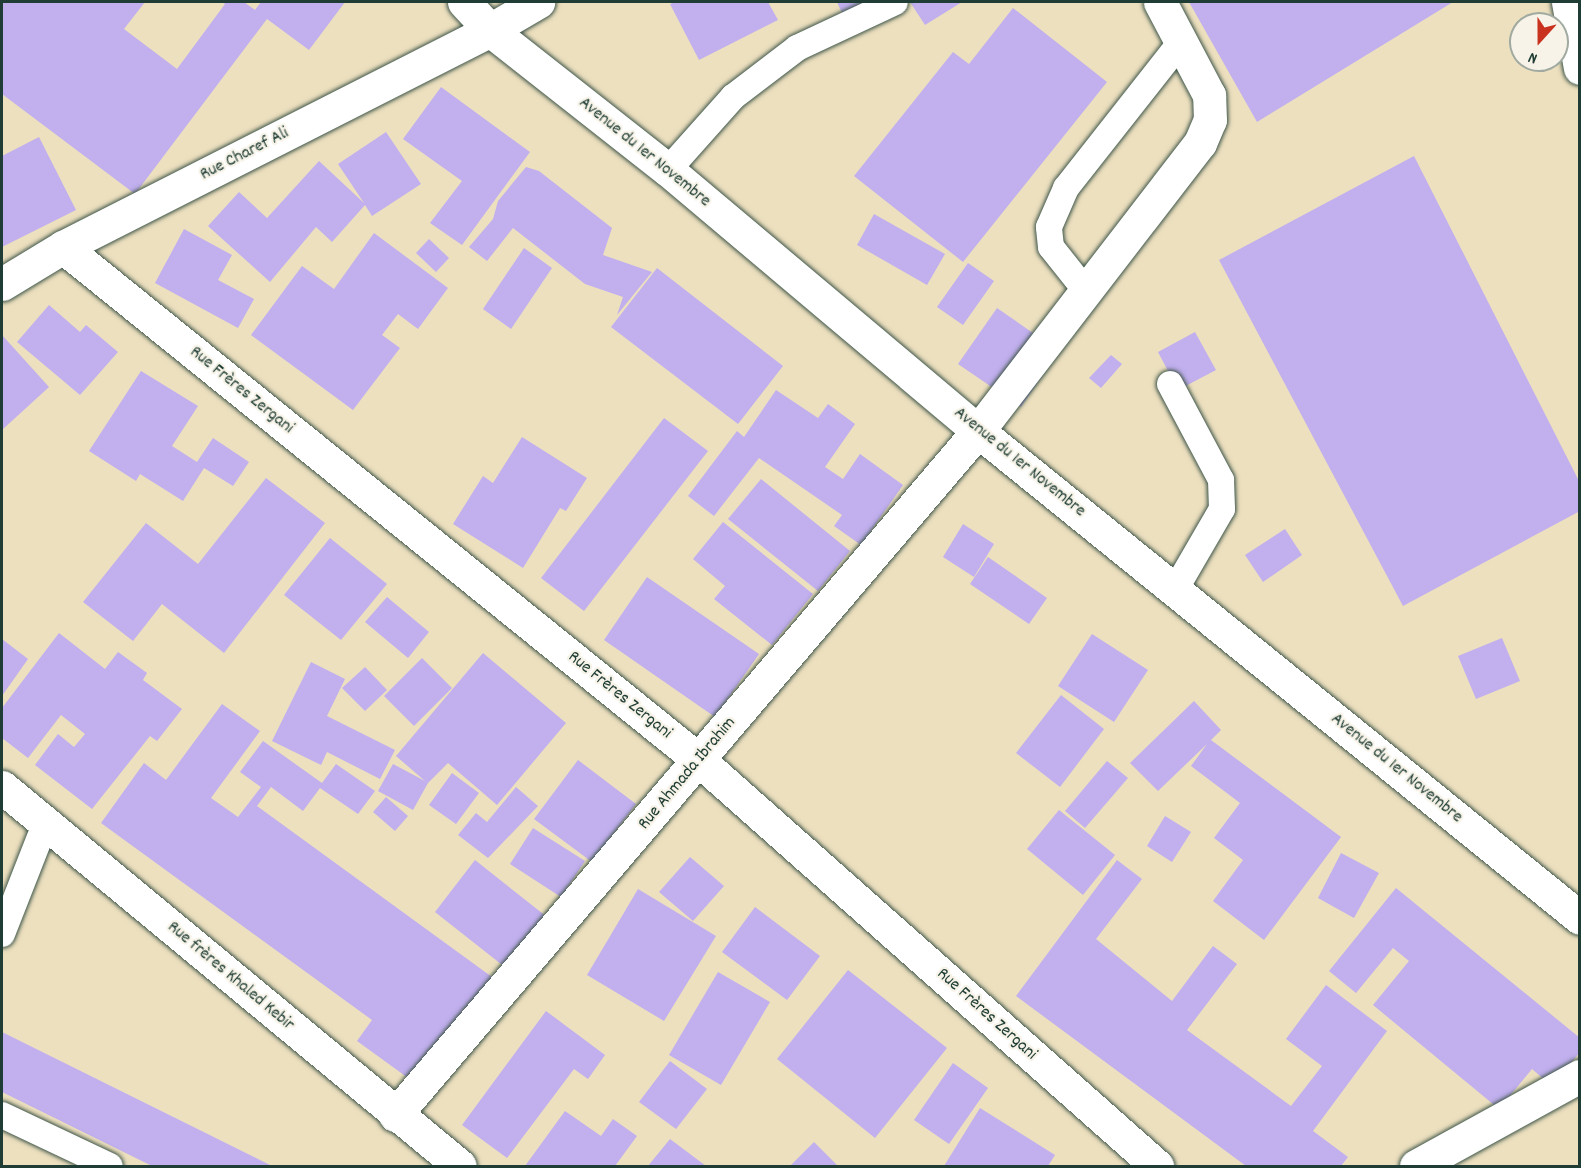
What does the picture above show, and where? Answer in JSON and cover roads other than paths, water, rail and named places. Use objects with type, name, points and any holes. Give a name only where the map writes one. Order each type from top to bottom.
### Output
[{"type":"street","name":"Avenue du 1er Novembre","points":[[464,2],[490,30],[668,170],[978,430],[1580,918]]},
{"type":"street","name":"Rue Charef Ali","points":[[2,284],[63,247],[490,30],[538,2]]},
{"type":"street","name":"Rue Ahmada Ibrahim","points":[[396,1115],[700,761],[978,430],[1206,132],[1209,95],[1160,2]]},
{"type":"street","points":[[1568,2],[1580,69]]},
{"type":"street","name":"Rue Frères Zergani","points":[[63,247],[700,761],[1157,1167]]},
{"type":"street","name":"Rue frères Khaled Kebir","points":[[2,788],[460,1167]]},
{"type":"street","points":[[1416,1167],[1580,1076]]},
{"type":"lane","points":[[668,170],[733,97],[797,48],[895,2]]},
{"type":"lane","points":[[1086,291],[1051,247],[1049,227],[1066,188],[1181,42]]},
{"type":"lane","points":[[1170,384],[1221,480],[1222,509],[1175,590]]},
{"type":"lane","points":[[2,934],[45,824]]},
{"type":"lane","points":[[2,1115],[110,1167]]}]
